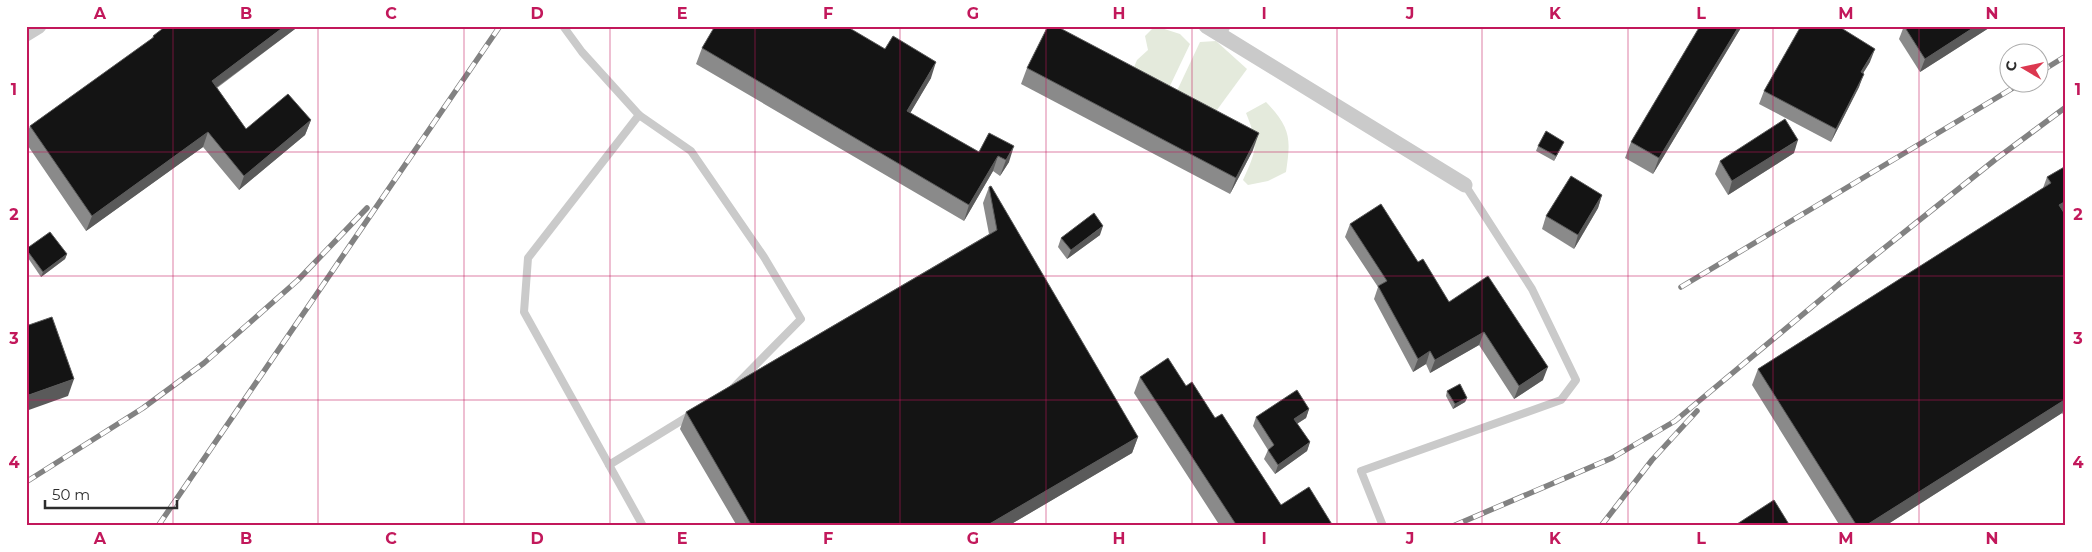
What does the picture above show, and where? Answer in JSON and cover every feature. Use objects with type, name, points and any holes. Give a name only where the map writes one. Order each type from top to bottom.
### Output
[{"type":"street","points":[[26,34],[39,26]]},
{"type":"street","points":[[1206,26],[1224,31],[1465,185]]},
{"type":"lane","points":[[563,26],[582,52],[639,115],[691,151],[764,257],[801,319],[730,391]]},
{"type":"lane","points":[[639,115],[528,258],[524,312],[643,526]]},
{"type":"lane","points":[[1383,526],[1361,472],[1561,400],[1576,380],[1532,290],[1465,185]]},
{"type":"lane","points":[[609,465],[697,411]]},
{"type":"shaded area","points":[[1155,26],[1180,34],[1190,44],[1168,90],[1131,74],[1137,60],[1148,50],[1145,36]]},
{"type":"shaded area","points":[[1216,41],[1247,69],[1214,114],[1175,95],[1200,42]]},
{"type":"shaded area","points":[[1266,102],[1280,119],[1287,134],[1286,172],[1268,181],[1248,185],[1243,180],[1255,147],[1253,133],[1246,113]]},
{"type":"building","points":[[166,26],[285,26],[212,81],[246,129],[288,94],[311,120],[244,176],[208,132],[92,216],[30,126],[154,37]]},
{"type":"building","points":[[715,26],[846,26],[885,49],[893,36],[936,62],[907,111],[979,152],[989,133],[1014,146],[1006,160],[998,156],[969,205],[702,48]]},
{"type":"building","points":[[1048,26],[1056,26],[1259,133],[1236,178],[1027,68]]},
{"type":"building","points":[[1700,26],[1739,26],[1659,158],[1631,142]]},
{"type":"building","points":[[1801,26],[1838,26],[1875,49],[1861,72],[1864,74],[1836,129],[1764,91]]},
{"type":"building","points":[[1904,26],[1976,26],[1925,59]]},
{"type":"building","points":[[1785,119],[1798,140],[1732,181],[1720,161]]},
{"type":"building","points":[[1546,131],[1564,142],[1556,156],[1538,146]]},
{"type":"building","points":[[2066,166],[2066,201],[2059,205],[2066,216],[2066,399],[1865,526],[1857,526],[1758,369],[2051,183],[2047,177]]},
{"type":"building","points":[[1571,176],[1602,195],[1578,235],[1546,216]]},
{"type":"building","points":[[991,186],[1138,437],[986,526],[752,526],[686,412],[997,230],[989,187]]},
{"type":"building","points":[[1381,204],[1418,262],[1423,259],[1449,302],[1488,276],[1548,367],[1519,386],[1484,332],[1435,360],[1430,351],[1418,359],[1378,286],[1387,281],[1350,224]]},
{"type":"building","points":[[1094,213],[1103,226],[1071,250],[1061,238]]},
{"type":"building","points":[[50,232],[67,254],[43,272],[26,249]]},
{"type":"building","points":[[52,317],[74,379],[26,396],[26,326]]},
{"type":"building","points":[[1168,358],[1186,386],[1192,382],[1215,418],[1222,414],[1281,505],[1309,487],[1333,526],[1237,526],[1140,377]]},
{"type":"building","points":[[1460,384],[1467,398],[1455,404],[1447,391]]},
{"type":"building","points":[[1297,390],[1309,409],[1294,419],[1310,442],[1278,465],[1268,450],[1274,445],[1256,417]]},
{"type":"building","points":[[1774,500],[1790,526],[1734,526]]},
{"type":"railway","points":[[158,526],[500,26]]},
{"type":"railway","points":[[2050,66],[2066,56]]},
{"type":"railway","points":[[1681,287],[2006,92]]},
{"type":"railway","points":[[1453,526],[1612,458],[1675,421],[1838,285],[1996,159],[2066,107]]},
{"type":"railway","points":[[26,482],[143,408],[204,363],[298,280],[367,208]]},
{"type":"railway","points":[[1601,526],[1652,460],[1697,411]]}]
